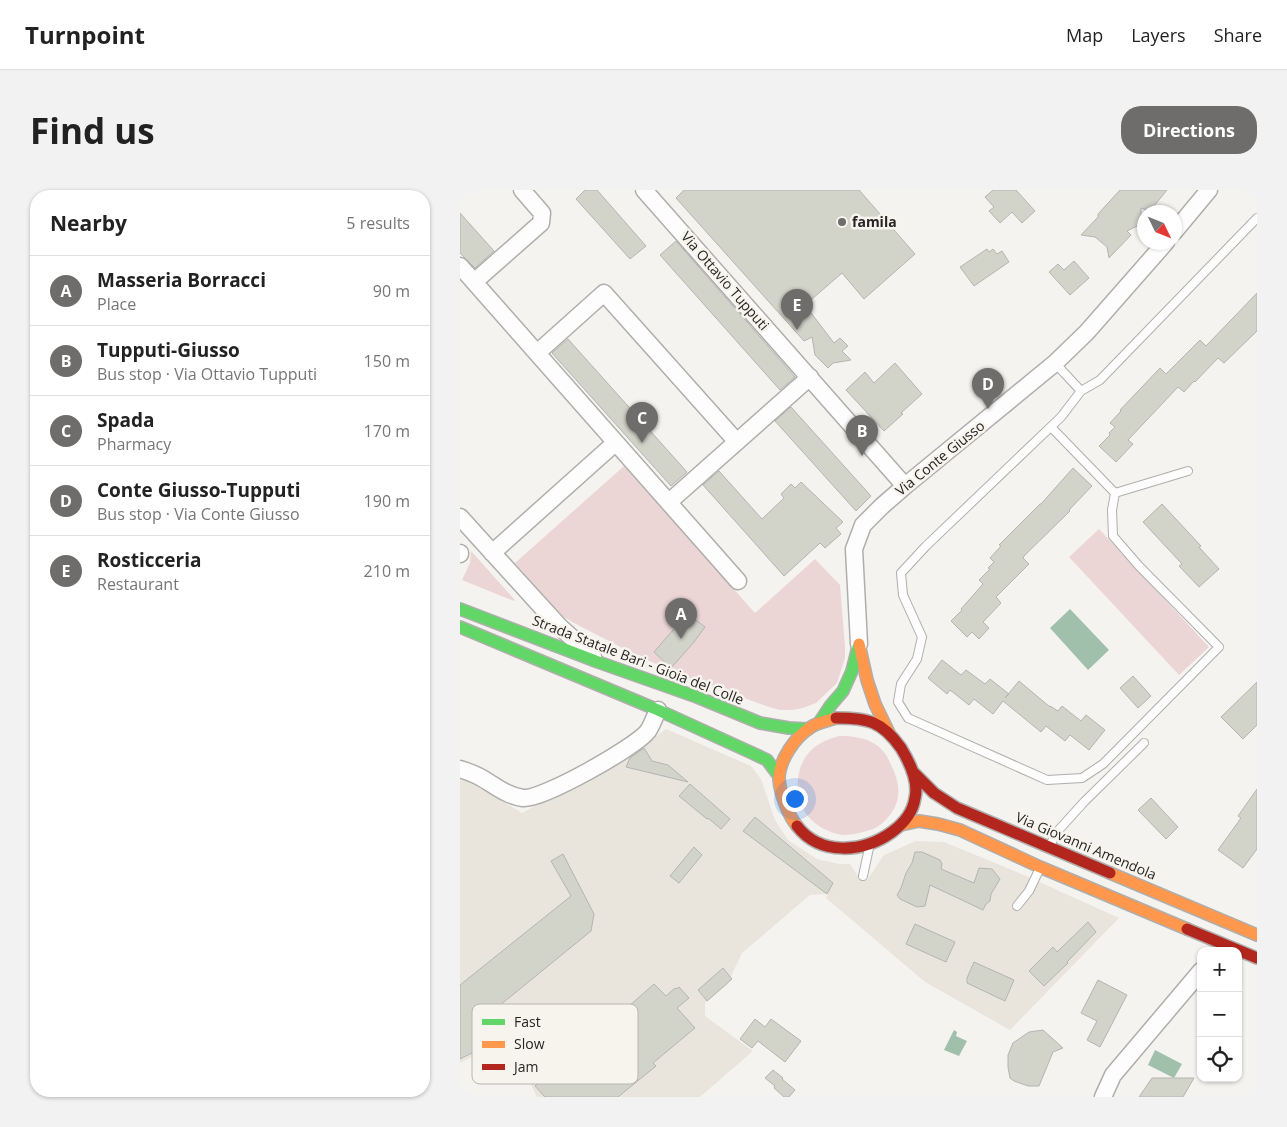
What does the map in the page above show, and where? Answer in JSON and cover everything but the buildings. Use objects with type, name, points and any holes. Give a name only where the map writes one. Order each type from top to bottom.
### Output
[{"type":"main road","name":"Strada Statale Bari - Gioia del Colle","points":[[460,609],[598,662],[697,697],[760,723],[808,729]]},
{"type":"main road","points":[[460,627],[658,710],[767,760],[779,776]]},
{"type":"main road","points":[[819,723],[843,691],[852,671],[859,644]]},
{"type":"main road","points":[[859,644],[867,680],[888,733]]},
{"type":"main road","points":[[509,660],[566,671]]},
{"type":"main road","name":"Via Giovanni Amendola","points":[[836,718],[854,718],[872,722],[888,733],[907,759],[917,788],[914,808],[901,825],[885,837],[856,848],[840,849],[825,847],[811,840],[799,830],[791,819],[781,791],[779,776],[784,758],[794,742],[808,729],[819,723],[836,718]]},
{"type":"main road","name":"Via Giovanni Amendola","points":[[912,771],[934,793],[957,808],[1045,857],[1219,947]]},
{"type":"main road","name":"Via Giovanni Amendola","points":[[901,825],[920,822],[938,824],[960,830],[1045,857],[1257,935]]},
{"type":"main road","name":"Via Giovanni Amendola","points":[[1242,954],[1257,958]]},
{"type":"street","points":[[474,282],[541,223],[542,213],[522,190]]},
{"type":"street","name":"Via Ottavio Tupputi","points":[[644,190],[905,486]]},
{"type":"street","points":[[1182,222],[1209,190]]},
{"type":"street","name":"Via Conte Giusso","points":[[859,644],[854,549],[863,525],[905,486],[1054,363],[1087,332],[1159,250]]},
{"type":"street","points":[[460,266],[738,581]]},
{"type":"street","points":[[537,353],[604,293],[737,442]]},
{"type":"street","points":[[668,502],[810,377]]},
{"type":"street","points":[[492,553],[615,443]]},
{"type":"street","points":[[460,517],[559,626],[598,662]]},
{"type":"street","points":[[460,769],[478,776],[510,794],[524,798],[543,793],[625,750],[648,731],[658,710]]},
{"type":"street","points":[[1103,1097],[1113,1075],[1197,976]]},
{"type":"lane","points":[[1115,493],[1112,510],[1113,536],[1139,566],[1218,647],[1103,764],[1082,778],[1047,780],[908,718],[898,702],[901,684],[917,659],[922,637],[903,595],[901,573],[926,546],[1061,417],[1081,391],[1100,380],[1257,218]]},
{"type":"lane","points":[[1054,363],[1081,391]]},
{"type":"lane","points":[[1051,427],[1115,493]]},
{"type":"lane","points":[[1115,493],[1188,471]]},
{"type":"lane","points":[[1017,906],[1029,891],[1056,833],[1084,802],[1144,743]]},
{"type":"lane","points":[[863,876],[870,844]]},
{"type":"shaded area","points":[[624,466],[755,613],[815,559],[840,585],[845,658],[837,683],[816,703],[803,708],[780,710],[683,676],[634,654],[564,617],[515,563]]},
{"type":"shaded area","points":[[1099,529],[1209,647],[1179,675],[1069,557]]},
{"type":"shaded area","points":[[471,551],[514,601],[462,580],[470,563]]},
{"type":"shaded area","points":[[1070,609],[1109,650],[1088,670],[1050,628]]},
{"type":"shaded area","points":[[666,729],[751,766],[761,779],[775,820],[788,840],[817,859],[839,864],[850,864],[857,875],[867,880],[884,855],[916,841],[944,842],[1024,875],[1119,918],[1010,1030],[925,982],[826,898],[829,891],[827,894],[810,895],[742,953],[727,985],[705,1003],[705,1016],[753,1051],[700,1097],[537,1097],[530,1084],[638,1084],[638,1004],[472,1004],[472,1057],[460,1063],[460,775],[522,813],[612,764],[630,757]]},
{"type":"shaded area","points":[[839,736],[862,738],[880,748],[887,756],[898,784],[898,797],[894,809],[882,823],[873,829],[847,835],[827,830],[812,821],[802,806],[798,791],[798,775],[807,755],[821,743]]},
{"type":"shaded area","points":[[954,1030],[957,1032],[956,1036],[967,1041],[959,1056],[944,1050]]},
{"type":"shaded area","points":[[1155,1050],[1182,1064],[1174,1078],[1148,1065]]},
{"type":"traffic: fast","points":[[460,609],[598,662],[697,697],[760,723],[808,729]]},
{"type":"traffic: fast","points":[[460,627],[658,710],[750,752],[767,760],[779,776]]},
{"type":"traffic: fast","points":[[819,723],[843,691],[852,671],[858,647]]},
{"type":"traffic: slow","points":[[859,644],[867,680],[875,704],[889,733]]},
{"type":"traffic: slow","points":[[797,826],[785,804],[781,791],[779,779],[782,764],[789,750],[805,731],[817,724],[836,718]]},
{"type":"traffic: slow","points":[[901,825],[919,821],[960,830],[1040,867],[1187,929]]},
{"type":"traffic: slow","points":[[1110,873],[1257,935]]},
{"type":"traffic: jam","points":[[797,826],[806,836],[817,843],[830,847],[855,847],[881,839],[892,832],[904,821],[914,803],[916,785],[913,772],[908,760],[894,739],[881,727],[866,720],[836,718]]},
{"type":"traffic: jam","points":[[912,771],[934,793],[957,808],[1110,873]]},
{"type":"traffic: jam","points":[[1187,929],[1257,958]]},
{"type":"place","name":"famila","points":[[842,222]]},
{"type":"place","name":"Rosticceria","points":[[797,330]]},
{"type":"place","name":"Conte Giusso-Tupputi","points":[[988,409]]},
{"type":"place","name":"Spada","points":[[642,443]]},
{"type":"place","name":"Tupputi-Giusso","points":[[862,456]]},
{"type":"place","name":"Masseria Borracci","points":[[681,639]]}]
